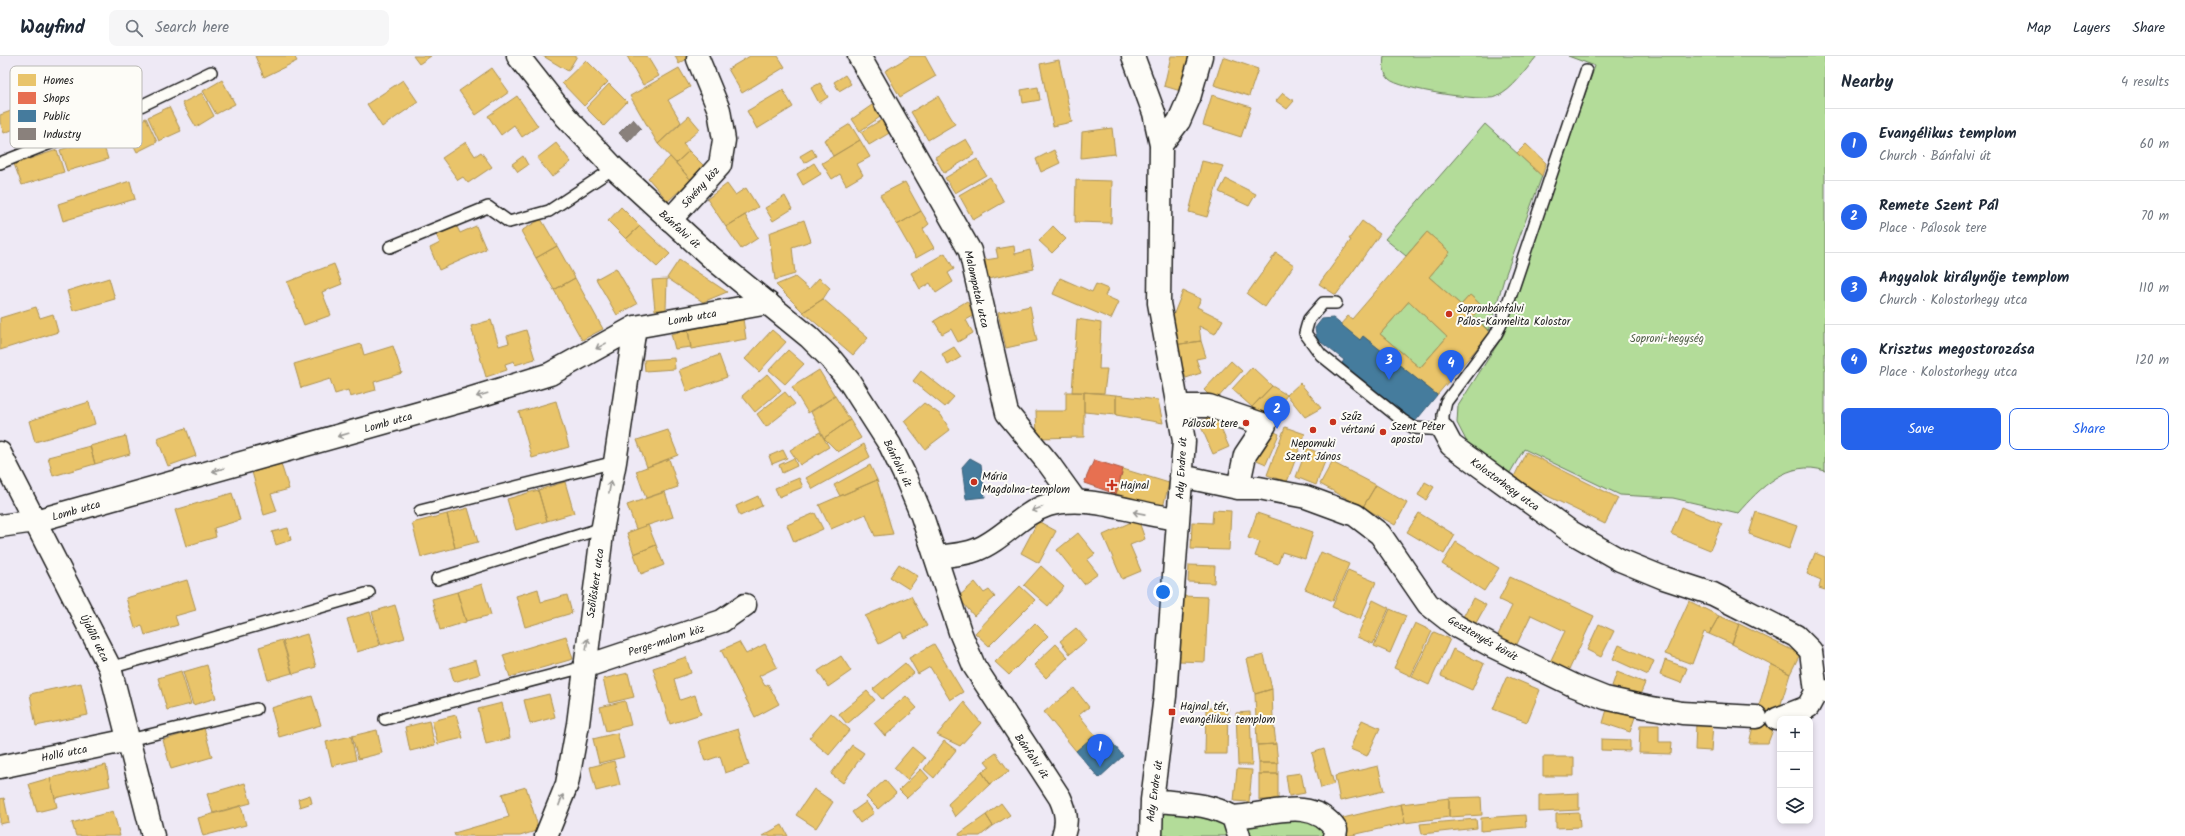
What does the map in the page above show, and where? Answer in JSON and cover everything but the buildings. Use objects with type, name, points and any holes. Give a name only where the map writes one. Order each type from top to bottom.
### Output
[{"type":"street","name":"Bánfalvi út","points":[[518,56],[566,117],[614,168],[712,258],[768,303],[831,359],[862,399],[890,445],[906,478],[936,557],[960,632],[974,666],[1063,804],[1066,823],[1065,836]]},
{"type":"street","name":"Malompatak utca","points":[[859,56],[970,251],[1007,413],[1049,464],[1075,500]]},
{"type":"street","name":"Ady Endre út","points":[[1133,56],[1154,113],[1161,145],[1159,303],[1184,441],[1165,696],[1148,833]]},
{"type":"street","points":[[1161,145],[1178,121],[1189,98],[1201,56]]},
{"type":"street","name":"Sövény köz","points":[[670,220],[720,165],[724,140],[719,110],[698,59]]},
{"type":"street","name":"Lomb utca","points":[[0,526],[35,522],[469,399],[550,374],[635,327],[768,303]]},
{"type":"street","name":"Szőlőskert utca","points":[[546,836],[566,784],[578,724],[603,526],[615,462],[635,327]]},
{"type":"street","points":[[1178,406],[1209,406],[1265,425],[1245,455],[1238,488]]},
{"type":"street","name":"Kolostorhegy utca","points":[[1443,430],[1451,445],[1571,532],[1620,560],[1664,578],[1713,594],[1796,636],[1811,651],[1821,692]]},
{"type":"street","name":"Újdűlő utca","points":[[0,453],[110,668],[153,836]]},
{"type":"street","name":"Gesztenyés körút","points":[[1181,476],[1238,488],[1259,488],[1306,497],[1335,506],[1355,515],[1380,534],[1428,604],[1456,626],[1494,647],[1575,686],[1605,698],[1646,707],[1682,713],[1756,717]]},
{"type":"street","points":[[936,557],[976,550],[988,544],[1031,512],[1049,505],[1075,500],[1178,519]]},
{"type":"street","name":"Perge-malom köz","points":[[584,667],[722,621],[745,605]]},
{"type":"street","points":[[1785,716],[1808,708],[1821,692]]},
{"type":"street","name":"Holló utca","points":[[0,767],[129,740]]},
{"type":"street","points":[[1152,800],[1208,806],[1236,827],[1255,816],[1299,808],[1325,817],[1336,830],[1335,836]]},
{"type":"lane","points":[[1336,303],[1323,303],[1309,319],[1305,333],[1321,355],[1414,428],[1443,430],[1443,416],[1446,402],[1495,336],[1501,324],[1586,71]]},
{"type":"lane","points":[[142,105],[211,72]]},
{"type":"lane","points":[[0,163],[38,148]]},
{"type":"lane","points":[[390,247],[488,207],[509,222],[549,211],[614,168]]},
{"type":"lane","points":[[420,511],[615,462]]},
{"type":"lane","points":[[437,579],[593,532],[603,526]]},
{"type":"lane","points":[[110,668],[369,593]]},
{"type":"lane","points":[[385,719],[584,667]]},
{"type":"lane","points":[[129,740],[256,709]]},
{"type":"green space","points":[[1384,56],[1537,56],[1519,79],[1502,94],[1496,97],[1475,98],[1441,94],[1396,83],[1389,79],[1386,74]]},
{"type":"green space","name":"Soproni-hegység","points":[[1568,56],[1825,56],[1825,471],[1812,468],[1787,472],[1776,478],[1755,494],[1738,513],[1673,498],[1620,495],[1524,449],[1508,476],[1469,446],[1457,423],[1458,406],[1504,334],[1517,288],[1595,66]]},
{"type":"green space","points":[[1485,124],[1542,176],[1504,279],[1489,331],[1473,316],[1482,306],[1470,295],[1461,305],[1429,277],[1450,252],[1427,232],[1406,256],[1385,239]]},
{"type":"green space","points":[[1409,301],[1447,337],[1420,368],[1380,334]]},
{"type":"green space","points":[[1208,807],[1245,836],[1157,836],[1161,809]]},
{"type":"green space","points":[[1304,812],[1340,836],[1249,836],[1239,821]]},
{"type":"place","name":"Sopronbánfalvi Pálos-Karmelita Kolostor","points":[[1449,314]]},
{"type":"place","name":"Angyalok királynője templom","points":[[1389,380]]},
{"type":"place","name":"Krisztus megostorozása","points":[[1451,383]]},
{"type":"place","name":"Szűz vértanú","points":[[1333,422]]},
{"type":"place","name":"Pálosok tere","points":[[1246,423]]},
{"type":"place","name":"Remete Szent Pál","points":[[1277,429]]},
{"type":"place","name":"Nepomuki Szent János","points":[[1313,430]]},
{"type":"place","name":"Szent Péter apostol","points":[[1383,432]]},
{"type":"place","name":"Mária Magdolna-templom","points":[[974,482]]},
{"type":"place","name":"Hajnal","points":[[1112,485]]},
{"type":"place","name":"Hajnal tér, evangélikus templom","points":[[1172,712]]},
{"type":"place","name":"Evangélikus templom","points":[[1100,767]]}]
